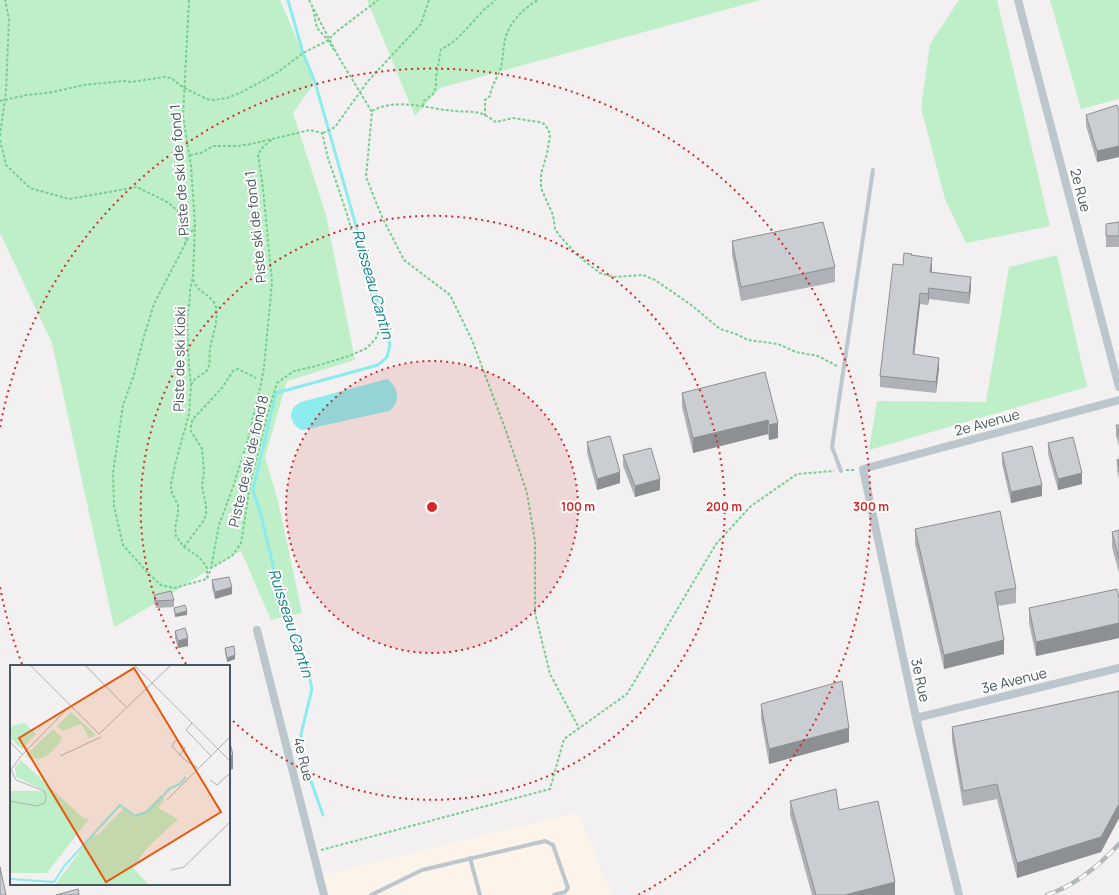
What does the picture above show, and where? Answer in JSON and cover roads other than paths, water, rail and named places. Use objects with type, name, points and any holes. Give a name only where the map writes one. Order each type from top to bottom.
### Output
[{"type":"street","name":"2e Rue","points":[[1018,0],[1119,387]]},
{"type":"street","name":"2e Avenue","points":[[863,469],[1119,400]]},
{"type":"street","name":"3e Rue","points":[[863,469],[916,718],[959,895]]},
{"type":"street","name":"4e Rue","points":[[257,630],[324,895]]},
{"type":"street","name":"3e Avenue","points":[[916,718],[1119,668]]},
{"type":"lane","points":[[841,471],[832,447],[873,170]]},
{"type":"lane","points":[[371,895],[422,870],[545,841],[553,845],[568,888],[565,892],[554,895]]},
{"type":"lane","points":[[470,858],[480,895]]},
{"type":"water","points":[[387,379],[394,386],[397,395],[393,408],[389,411],[303,430],[297,427],[292,421],[292,410],[301,402]]},
{"type":"waterway","name":"Ruisseau Cantin","points":[[288,0],[303,53],[315,82],[390,345],[387,357],[378,365],[276,393],[253,490],[262,519],[282,604],[306,661],[312,689],[301,734],[302,756],[323,815]]},
{"type":"railway","points":[[1047,895],[1068,886],[1086,874],[1119,844]]}]
